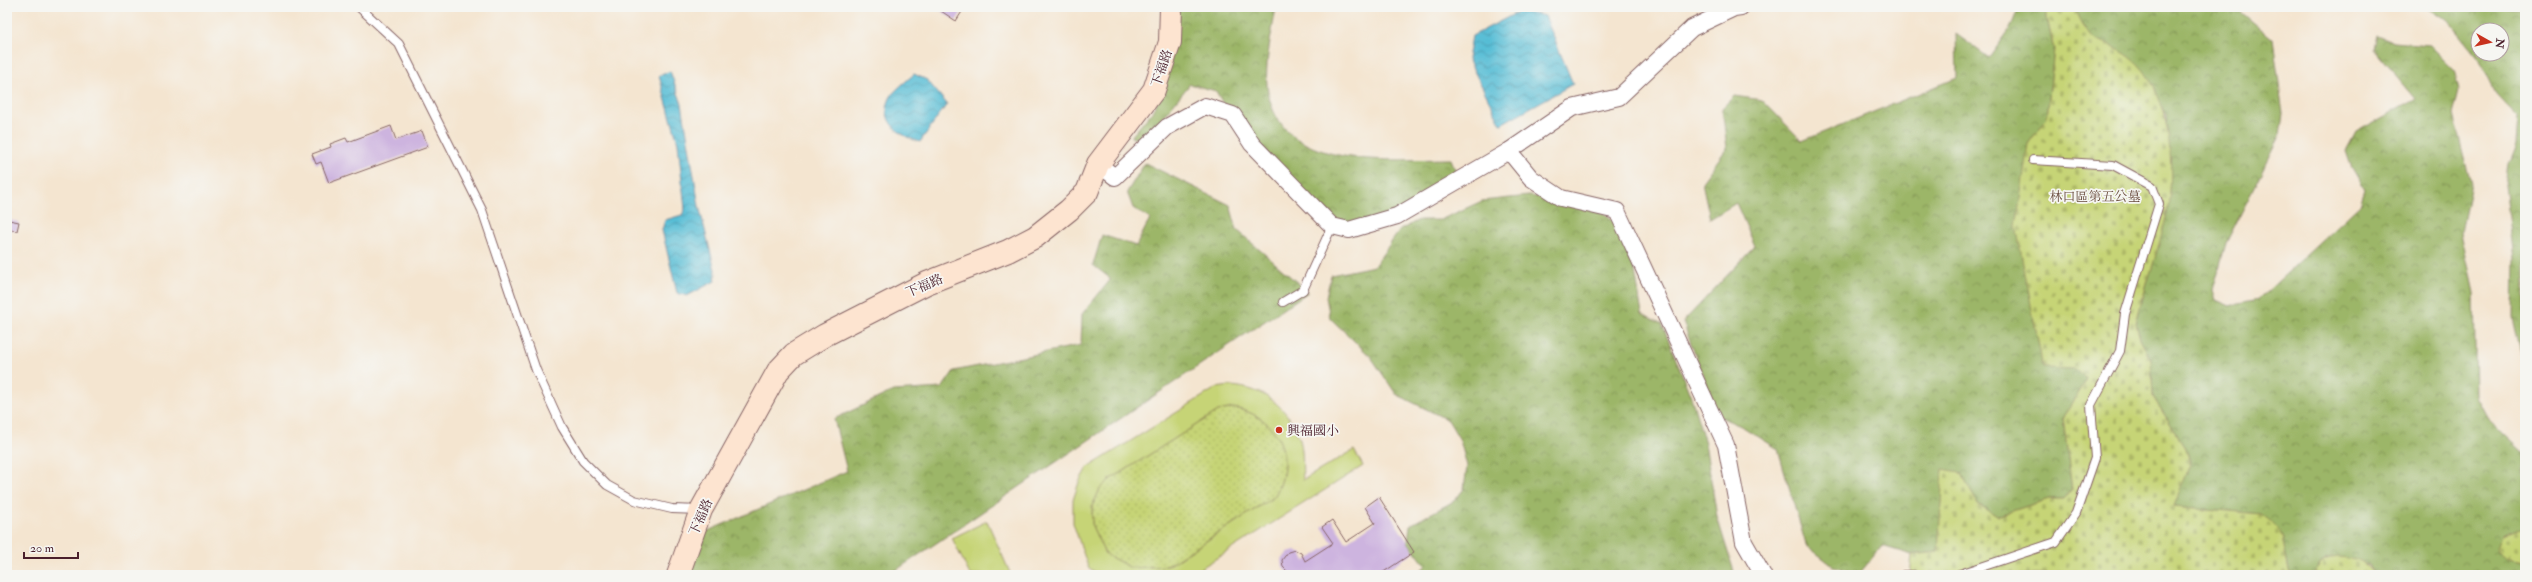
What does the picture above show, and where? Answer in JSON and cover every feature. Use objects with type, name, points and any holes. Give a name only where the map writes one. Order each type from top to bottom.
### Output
[{"type":"main road","name":"下福路","points":[[678,575],[701,510],[778,371],[794,354],[894,298],[1008,252],[1035,237],[1057,221],[1087,192],[1098,164],[1154,90],[1170,42],[1171,7]]},
{"type":"street","points":[[1098,164],[1115,177],[1167,127],[1205,106],[1233,115],[1252,144],[1332,226],[1349,230],[1397,216],[1509,151],[1572,108],[1619,98],[1692,28],[1734,8],[1741,7]]},
{"type":"street","points":[[1509,151],[1530,178],[1561,198],[1617,211],[1726,445],[1744,542],[1763,575]]},
{"type":"lane","points":[[359,7],[399,44],[482,210],[536,370],[562,427],[583,461],[607,485],[634,500],[672,509],[701,510]]},
{"type":"lane","points":[[1957,575],[2056,542],[2076,513],[2095,458],[2091,405],[2120,351],[2125,314],[2159,204],[2152,186],[2114,164],[2033,160]]},
{"type":"lane","points":[[1283,302],[1303,290],[1332,226]]},
{"type":"lane","points":[[1904,575],[1913,575]]},
{"type":"green space","points":[[1175,7],[1276,7],[1268,52],[1267,86],[1269,97],[1279,121],[1296,138],[1319,150],[1345,156],[1400,160],[1451,159],[1459,179],[1355,234],[1335,228],[1246,145],[1216,91],[1190,84],[1143,141],[1131,137],[1152,112],[1160,95]]},
{"type":"green space","points":[[2019,7],[2047,7],[2047,18],[2054,49],[2047,118],[2028,144],[2076,369],[2086,379],[2063,417],[2072,490],[2064,499],[2049,499],[1997,516],[1978,504],[1960,472],[1938,552],[1912,555],[1882,546],[1859,574],[1833,566],[1806,545],[1778,449],[1743,427],[1718,416],[1683,322],[1755,246],[1736,203],[1710,219],[1702,182],[1727,148],[1722,108],[1734,96],[1762,100],[1802,141],[1957,78],[1956,34],[1989,58],[2010,29]]},
{"type":"green space","name":"林口區第五公墓","points":[[2047,7],[2076,7],[2078,18],[2089,33],[2130,57],[2144,70],[2154,88],[2162,108],[2170,152],[2170,195],[2164,227],[2136,323],[2140,339],[2151,360],[2153,397],[2186,448],[2190,463],[2173,506],[2261,514],[2273,523],[2282,536],[2290,575],[1910,575],[1912,555],[1938,552],[1943,469],[1960,472],[1978,504],[1997,516],[2049,499],[2064,499],[2072,490],[2063,417],[2086,379],[2076,369],[2043,368],[2016,226],[2028,144],[2047,118],[2054,49],[2047,18]]},
{"type":"green space","points":[[2076,7],[2235,7],[2273,39],[2283,114],[2280,136],[2226,243],[2213,290],[2216,300],[2230,306],[2258,300],[2360,205],[2365,190],[2351,166],[2346,151],[2356,132],[2416,99],[2374,49],[2377,35],[2394,42],[2429,45],[2454,70],[2459,90],[2453,115],[2471,184],[2461,232],[2474,292],[2476,397],[2487,418],[2525,454],[2525,526],[2502,535],[2507,559],[2525,562],[2525,575],[2375,575],[2369,565],[2327,558],[2318,565],[2315,575],[2290,575],[2282,536],[2261,514],[2172,506],[2190,462],[2186,448],[2153,397],[2151,360],[2140,339],[2136,323],[2167,213],[2170,188],[2166,115],[2131,58],[2091,36],[2077,19]]},
{"type":"green space","points":[[2427,7],[2525,7],[2525,371],[2513,317],[2514,259],[2505,185],[2508,165],[2516,145],[2518,117],[2496,94],[2480,62],[2510,62],[2510,22],[2470,22],[2470,48],[2448,21]]},
{"type":"green space","points":[[1145,163],[1230,205],[1237,230],[1308,292],[889,575],[684,575],[696,536],[847,471],[834,419],[893,391],[942,388],[954,371],[1081,345],[1082,314],[1111,279],[1093,265],[1102,235],[1136,246],[1150,219],[1133,208],[1127,192]]},
{"type":"green space","points":[[1529,196],[1573,202],[1596,208],[1609,216],[1618,227],[1631,254],[1642,314],[1662,324],[1692,400],[1705,443],[1717,517],[1735,575],[1413,575],[1426,566],[1408,542],[1410,525],[1454,501],[1464,489],[1467,466],[1460,440],[1448,420],[1396,394],[1371,357],[1330,318],[1326,297],[1331,275],[1374,266],[1400,230],[1419,220],[1440,220],[1482,201]]},
{"type":"green space","points":[[1230,386],[1253,390],[1272,400],[1280,407],[1294,426],[1301,442],[1303,480],[1354,450],[1363,466],[1190,575],[1099,575],[1088,567],[1073,523],[1073,500],[1079,482],[1087,468],[1216,388]],"holes":[[[1233,408],[1249,412],[1262,419],[1272,429],[1279,440],[1283,454],[1284,468],[1281,482],[1274,497],[1168,566],[1131,568],[1105,554],[1092,526],[1092,506],[1100,489],[1108,481],[1218,411]]]},
{"type":"green space","points":[[1233,408],[1249,412],[1262,419],[1272,429],[1279,440],[1283,454],[1284,468],[1281,482],[1274,497],[1167,566],[1131,568],[1105,554],[1092,526],[1092,506],[1100,489],[1108,481],[1218,411]]},
{"type":"green space","points":[[987,521],[1011,575],[970,575],[952,538]]},
{"type":"green space","points":[[2525,526],[2525,562],[2506,559],[2496,551],[2502,535]]},
{"type":"green space","points":[[2338,556],[2350,557],[2364,563],[2375,575],[2315,575],[2318,567],[2323,561]]},
{"type":"water","points":[[1520,11],[1545,16],[1573,84],[1501,124],[1468,59],[1472,36]]},
{"type":"water","points":[[670,71],[682,104],[699,206],[716,274],[715,281],[687,296],[677,293],[662,230],[665,220],[682,215],[685,209],[678,143],[659,76]]},
{"type":"water","points":[[914,74],[927,80],[947,104],[920,142],[905,136],[893,127],[887,114],[887,107],[892,95]]},
{"type":"building","points":[[935,7],[965,7],[956,21]]},
{"type":"building","points":[[391,126],[396,140],[422,131],[428,147],[329,183],[321,162],[316,164],[312,154],[331,147],[330,144],[346,138],[348,142]]},
{"type":"building","points":[[9,220],[19,222],[17,231],[7,229]]},
{"type":"building","points":[[1379,497],[1414,552],[1379,575],[1284,575],[1288,572],[1283,567],[1282,560],[1288,552],[1295,550],[1301,553],[1305,561],[1333,543],[1322,527],[1332,520],[1346,542],[1375,523],[1365,507]]},
{"type":"place","name":"興福國小","points":[[1279,430]]}]
